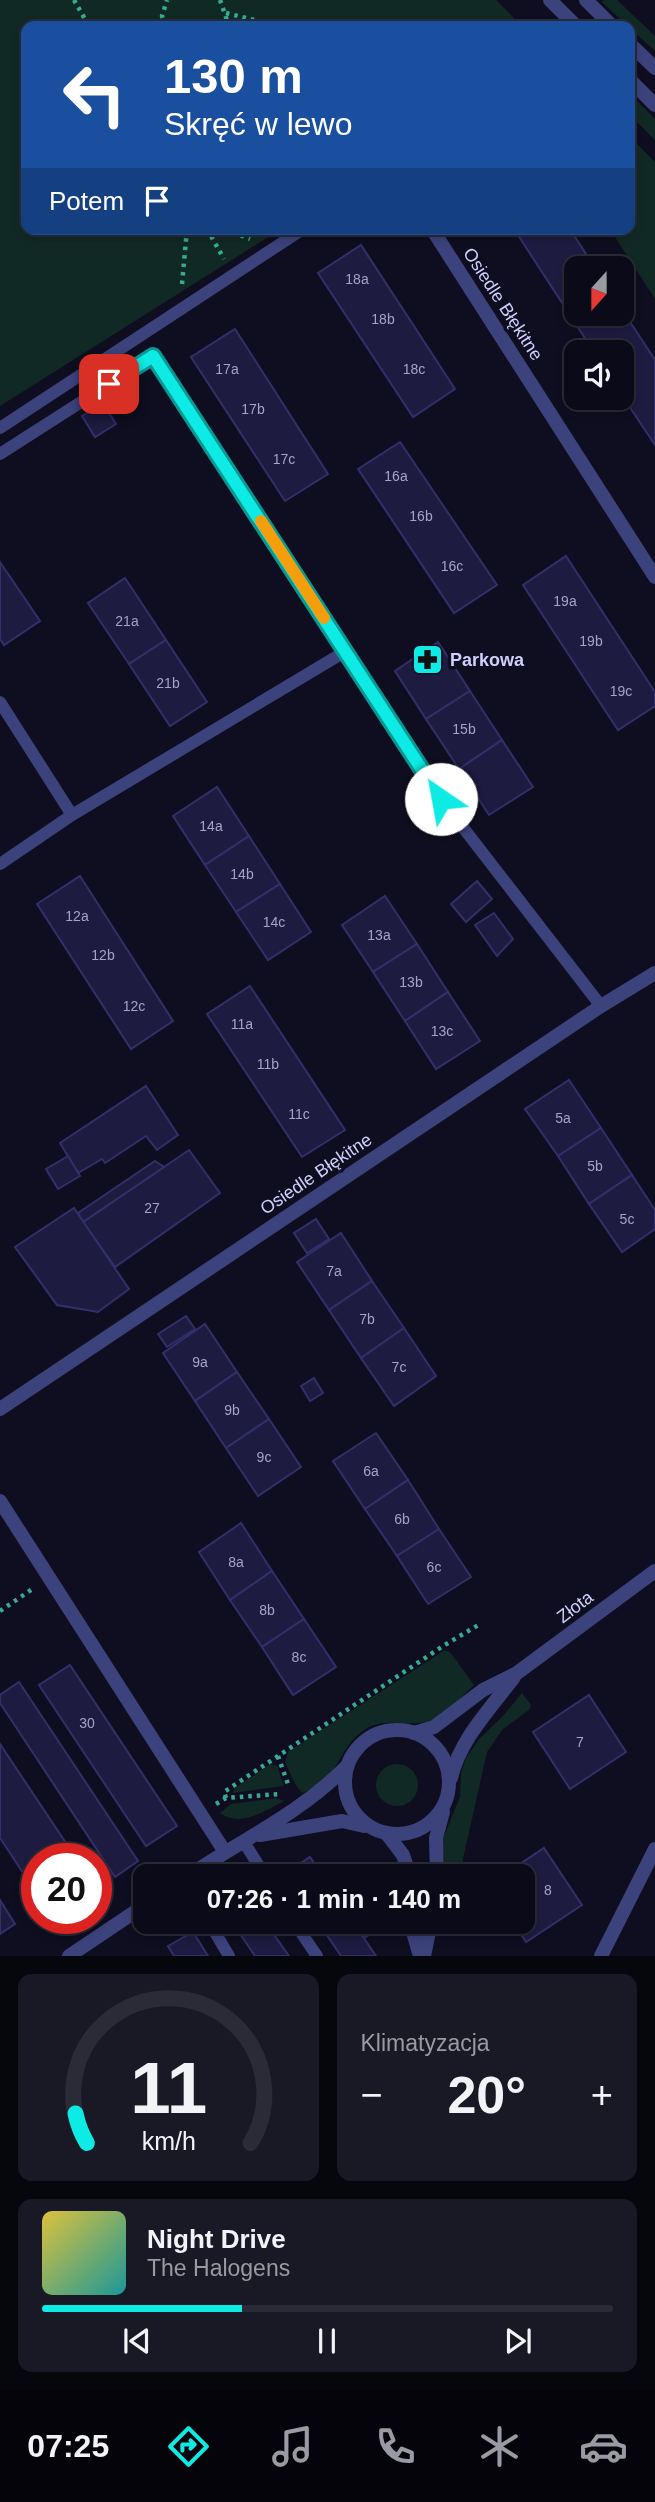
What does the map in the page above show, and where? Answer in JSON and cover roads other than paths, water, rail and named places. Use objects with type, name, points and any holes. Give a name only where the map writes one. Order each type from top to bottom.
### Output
[{"type":"street","points":[[550,0],[571,21]]},
{"type":"street","points":[[586,0],[607,21]]},
{"type":"street","points":[[635,49],[655,68]]},
{"type":"street","points":[[635,85],[655,105]]},
{"type":"street","name":"Osiedle Błękitne","points":[[436,235],[655,577]]},
{"type":"street","name":"Osiedle Błękitne","points":[[0,1409],[601,1006],[655,973]]},
{"type":"street","points":[[0,1500],[225,1852]]},
{"type":"street","name":"Złota","points":[[414,1733],[434,1727],[483,1690],[517,1673],[655,1571]]},
{"type":"street","name":"Złota","points":[[449,1787],[455,1762],[469,1737],[517,1673]]},
{"type":"street","points":[[370,1828],[356,1817],[347,1802],[344,1784],[346,1767],[352,1754],[361,1743],[386,1730],[414,1733],[429,1741],[441,1754],[448,1770],[449,1787],[436,1838],[437,1864]]},
{"type":"street","points":[[206,1864],[323,1791],[346,1767]]},
{"type":"street","points":[[250,1839],[342,1821],[387,1834],[404,1835],[421,1829],[435,1818],[445,1804]]},
{"type":"street","points":[[387,1834],[403,1855],[406,1864]]},
{"type":"street","points":[[601,1956],[655,1849]]},
{"type":"street","points":[[69,1956],[133,1913]]},
{"type":"street","points":[[414,1934],[422,1956]]},
{"type":"street","points":[[422,1956],[428,1934]]},
{"type":"lane","points":[[0,428],[294,235]]},
{"type":"lane","points":[[0,454],[153,356],[441,799],[601,1006]]},
{"type":"lane","points":[[0,863],[72,815],[346,651]]},
{"type":"lane","points":[[0,702],[72,815]]},
{"type":"lane","points":[[250,1839],[260,1864]]},
{"type":"lane","points":[[216,1934],[229,1956]]},
{"type":"lane","points":[[302,1934],[317,1956]]},
{"type":"place","name":"Parkowa","points":[[427,660]]}]
